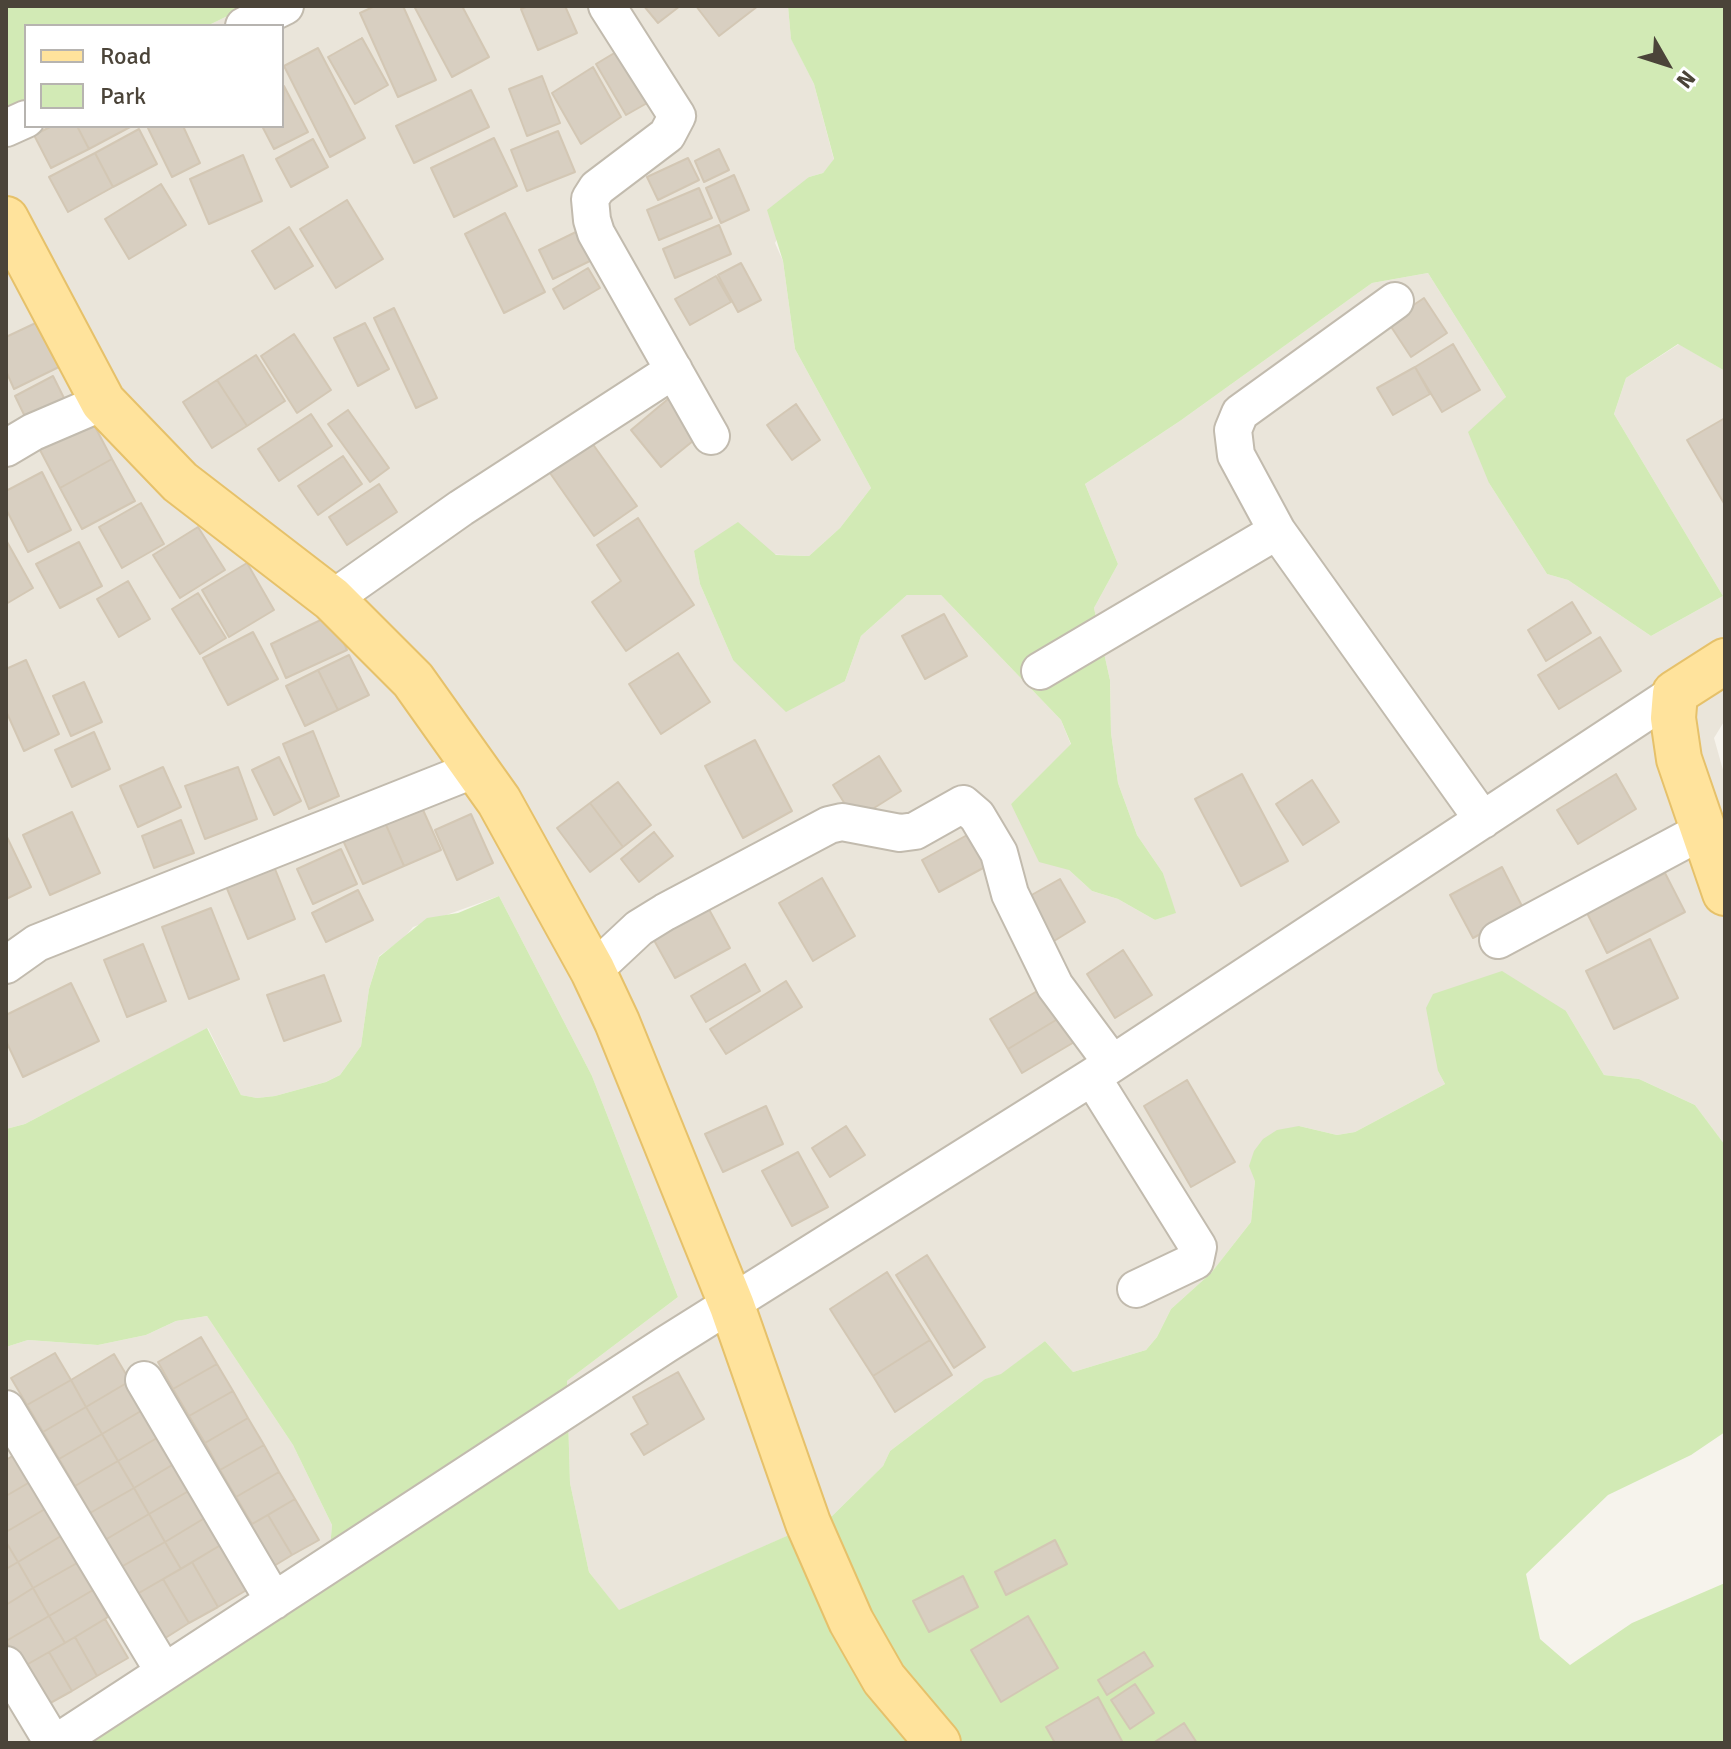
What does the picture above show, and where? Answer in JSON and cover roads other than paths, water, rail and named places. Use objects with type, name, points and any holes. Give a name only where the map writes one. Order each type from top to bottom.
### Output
[{"type":"main road","points":[[6,219],[103,402],[180,482],[332,599],[413,680],[478,768],[593,971],[732,1306],[808,1523],[851,1621],[884,1679],[938,1743]]},
{"type":"main road","points":[[1725,661],[1675,693],[1673,718],[1679,759],[1725,893]]},
{"type":"street","points":[[248,24],[285,6]]},
{"type":"street","points":[[607,6],[677,116],[667,135],[597,188],[589,208],[596,233],[711,436]]},
{"type":"street","points":[[1395,301],[1240,413],[1233,430],[1236,455],[1277,531],[1483,820]]},
{"type":"street","points":[[332,599],[461,508],[674,370]]},
{"type":"street","points":[[6,448],[33,432],[103,402]]},
{"type":"street","points":[[1040,671],[1277,531]]},
{"type":"street","points":[[6,1665],[55,1743],[665,1345],[732,1306],[1102,1070],[1675,693]]},
{"type":"street","points":[[6,965],[37,943],[478,768]]},
{"type":"street","points":[[593,971],[639,928],[829,825],[842,822],[900,833],[915,831],[963,804],[977,816],[999,853],[1010,894],[1055,986],[1198,1247],[1195,1261],[1136,1289]]},
{"type":"street","points":[[1498,940],[1702,831]]},
{"type":"street","points":[[144,1380],[274,1601]]},
{"type":"street","points":[[6,1409],[164,1672]]}]
